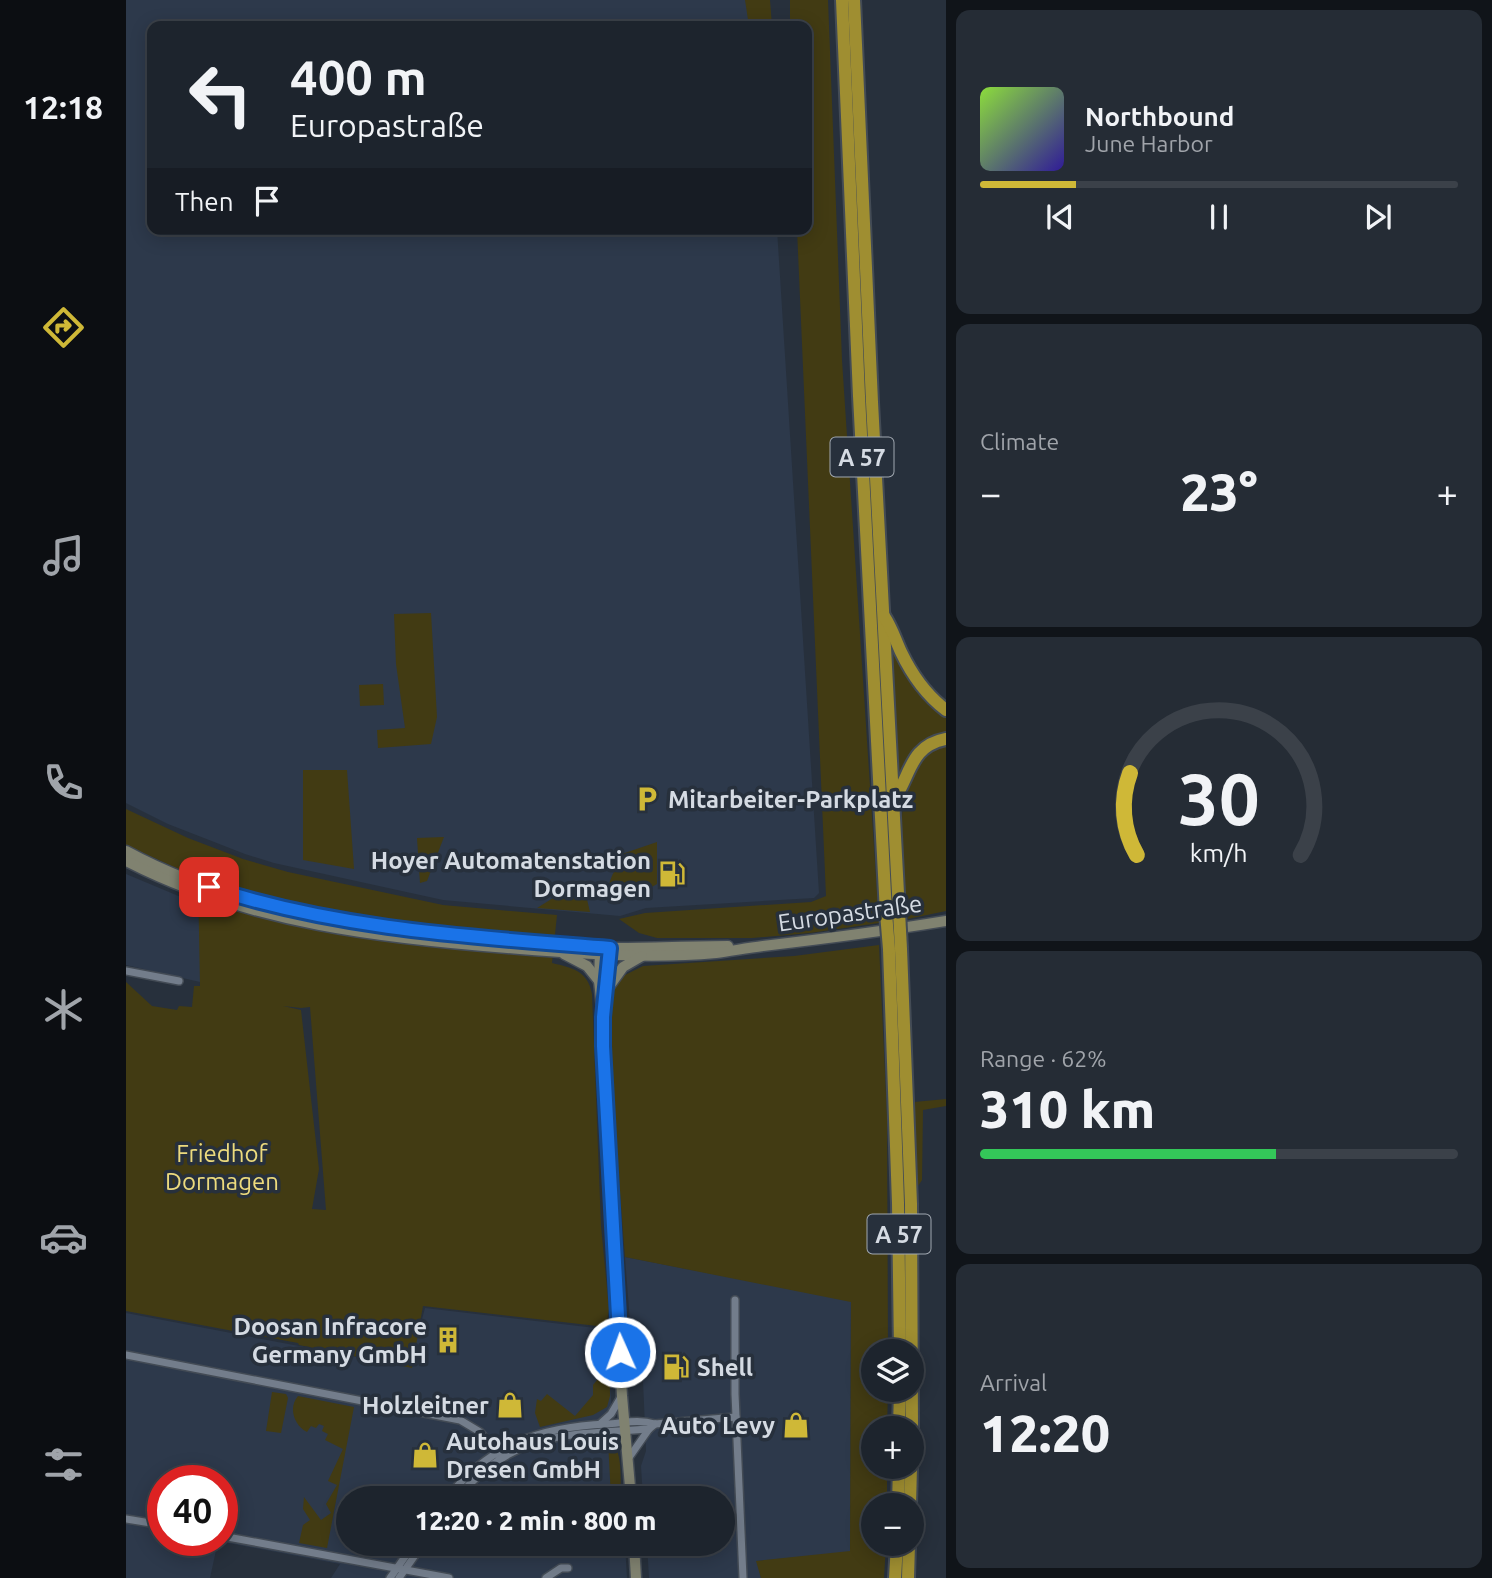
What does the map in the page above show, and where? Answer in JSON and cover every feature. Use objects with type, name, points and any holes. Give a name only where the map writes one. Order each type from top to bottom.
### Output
[{"type":"highway","name":"A 57","points":[[842,0],[857,354],[895,949],[901,1086],[908,1112],[913,1324],[912,1416]]},
{"type":"highway","name":"A 57","points":[[854,0],[893,801],[892,913]]},
{"type":"highway","points":[[883,616],[893,630],[915,678],[946,710]]},
{"type":"highway","points":[[893,801],[901,790],[910,765],[918,755],[938,741],[946,739]]},
{"type":"highway","name":"A 57","points":[[900,1339],[895,1118],[901,1086]]},
{"type":"highway","points":[[895,1578],[896,1556]]},
{"type":"highway","points":[[908,1578],[909,1556]]},
{"type":"main road","name":"Europastraße","points":[[126,851],[214,888],[267,904],[318,915],[419,933],[643,955],[717,953],[946,921]]},
{"type":"main road","name":"Europastraße","points":[[126,862],[220,900],[315,924],[417,941],[561,952],[760,946]]},
{"type":"main road","points":[[605,951],[599,981],[622,1396],[630,1486]]},
{"type":"main road","points":[[603,1017],[606,992],[605,951]]},
{"type":"main road","points":[[561,952],[587,966],[599,981]]},
{"type":"main road","points":[[606,992],[619,971],[643,955]]},
{"type":"main road","points":[[635,1556],[636,1578]]},
{"type":"street","points":[[126,971],[179,981]]},
{"type":"street","points":[[735,1300],[736,1418],[743,1578]]},
{"type":"street","points":[[126,1355],[460,1420],[480,1432],[498,1455]]},
{"type":"street","points":[[600,1424],[611,1414],[622,1396]]},
{"type":"street","points":[[468,1486],[498,1455],[547,1438],[646,1421],[652,1426],[736,1418]]},
{"type":"street","points":[[458,1486],[469,1474],[525,1438],[546,1431],[600,1424],[625,1426]]},
{"type":"street","points":[[628,1459],[652,1426]]},
{"type":"street","points":[[126,1518],[147,1522]]},
{"type":"street","points":[[238,1539],[449,1578]]},
{"type":"street","points":[[399,1578],[400,1569],[407,1556]]},
{"type":"street","points":[[390,1578],[411,1556]]},
{"type":"street","points":[[547,1578],[561,1569],[568,1568]]},
{"type":"shaded area","points":[[126,0],[763,0],[765,21],[147,21],[147,235],[777,235],[819,893],[814,898],[646,908],[620,916],[443,900],[274,863],[168,824],[126,803]]},
{"type":"shaded area","points":[[126,874],[200,905],[200,982],[126,965]]},
{"type":"shaded area","points":[[625,1257],[851,1301],[850,1552],[757,1561],[761,1578],[649,1578],[648,1556],[735,1556],[735,1486],[642,1486],[641,1466],[646,1451],[642,1357],[632,1348]]},
{"type":"shaded area","points":[[425,1308],[604,1329],[620,1486],[336,1486],[336,1556],[626,1556],[627,1578],[331,1578],[340,1564],[238,1545],[238,1465],[147,1465],[147,1556],[215,1556],[210,1578],[126,1578],[126,1313],[409,1367]]},
{"type":"green space","points":[[745,0],[770,0],[772,21],[748,21]]},
{"type":"green space","points":[[790,0],[828,0],[842,360],[879,923],[752,938],[657,938],[639,933],[619,919],[645,913],[811,902],[826,896],[797,235],[812,235],[812,21],[790,21]]},
{"type":"green space","points":[[431,613],[437,717],[431,744],[378,748],[377,730],[405,728],[396,664],[394,614]]},
{"type":"green space","points":[[892,638],[946,715],[946,736],[937,738],[899,784]]},
{"type":"green space","points":[[383,684],[384,705],[360,706],[359,685]]},
{"type":"green space","points":[[946,742],[946,911],[908,919],[902,858],[905,795],[910,776],[921,756]]},
{"type":"green space","points":[[303,770],[347,770],[354,869],[303,860]]},
{"type":"green space","name":"Friedhof Dormagen","points":[[126,809],[188,838],[243,859],[288,872],[443,905],[557,915],[552,963],[583,975],[592,994],[601,1226],[609,1309],[606,1327],[423,1306],[412,1368],[298,1343],[126,1311],[126,982],[152,1006],[177,1010],[179,1006],[192,1007],[194,986],[200,986],[198,878],[126,845]],"holes":[[[283,1006],[310,1007],[326,1210],[312,1209],[319,1169],[301,1010]]]},
{"type":"green space","points":[[444,837],[427,881],[420,883],[417,838]]},
{"type":"green space","points":[[657,842],[657,884],[650,888],[613,889],[609,885],[619,855]]},
{"type":"green space","points":[[574,885],[584,887],[590,912],[537,908]]},
{"type":"green space","points":[[879,945],[887,1116],[888,1339],[861,1339],[861,1402],[888,1402],[887,1416],[861,1416],[861,1479],[887,1479],[887,1493],[861,1493],[861,1556],[885,1556],[884,1578],[761,1578],[756,1561],[850,1551],[851,1302],[625,1257],[609,1050],[611,1002],[621,973],[625,975],[643,966],[794,956]]},
{"type":"green space","points":[[946,1099],[946,1106],[923,1110],[922,1180],[918,1186],[914,1102]]},
{"type":"green space","points":[[609,1329],[610,1396],[607,1407],[593,1415],[540,1427],[535,1413],[537,1399],[541,1401],[547,1394],[575,1416],[593,1395],[593,1385],[606,1369],[602,1338],[598,1333]]},
{"type":"green space","points":[[272,1392],[286,1394],[288,1398],[281,1433],[266,1431]]},
{"type":"green space","points":[[298,1396],[354,1407],[339,1486],[328,1481],[343,1449],[325,1440],[328,1434],[322,1431],[324,1426],[311,1426],[307,1432],[302,1429],[294,1416]]},
{"type":"green space","points":[[608,1440],[617,1449],[621,1474],[621,1486],[610,1486]]},
{"type":"green space","points":[[336,1487],[327,1548],[299,1543],[303,1525],[310,1520],[303,1509],[304,1497],[321,1520],[331,1513],[326,1504]]},
{"type":"place","name":"Mitarbeiter-Parkplatz","points":[[647,799]]},
{"type":"place","name":"Hoyer Automatenstation Dormagen","points":[[672,874]]},
{"type":"place","name":"Doosan Infracore Germany GmbH","points":[[448,1340]]},
{"type":"place","name":"Shell","points":[[676,1367]]},
{"type":"place","name":"Holzleitner","points":[[510,1405]]},
{"type":"place","name":"Auto Levy","points":[[796,1425]]},
{"type":"place","name":"Autohaus Louis Dresen GmbH","points":[[425,1455]]},
{"type":"route","points":[[209,887],[267,904],[419,933],[610,948],[603,1046],[620,1352]]}]
